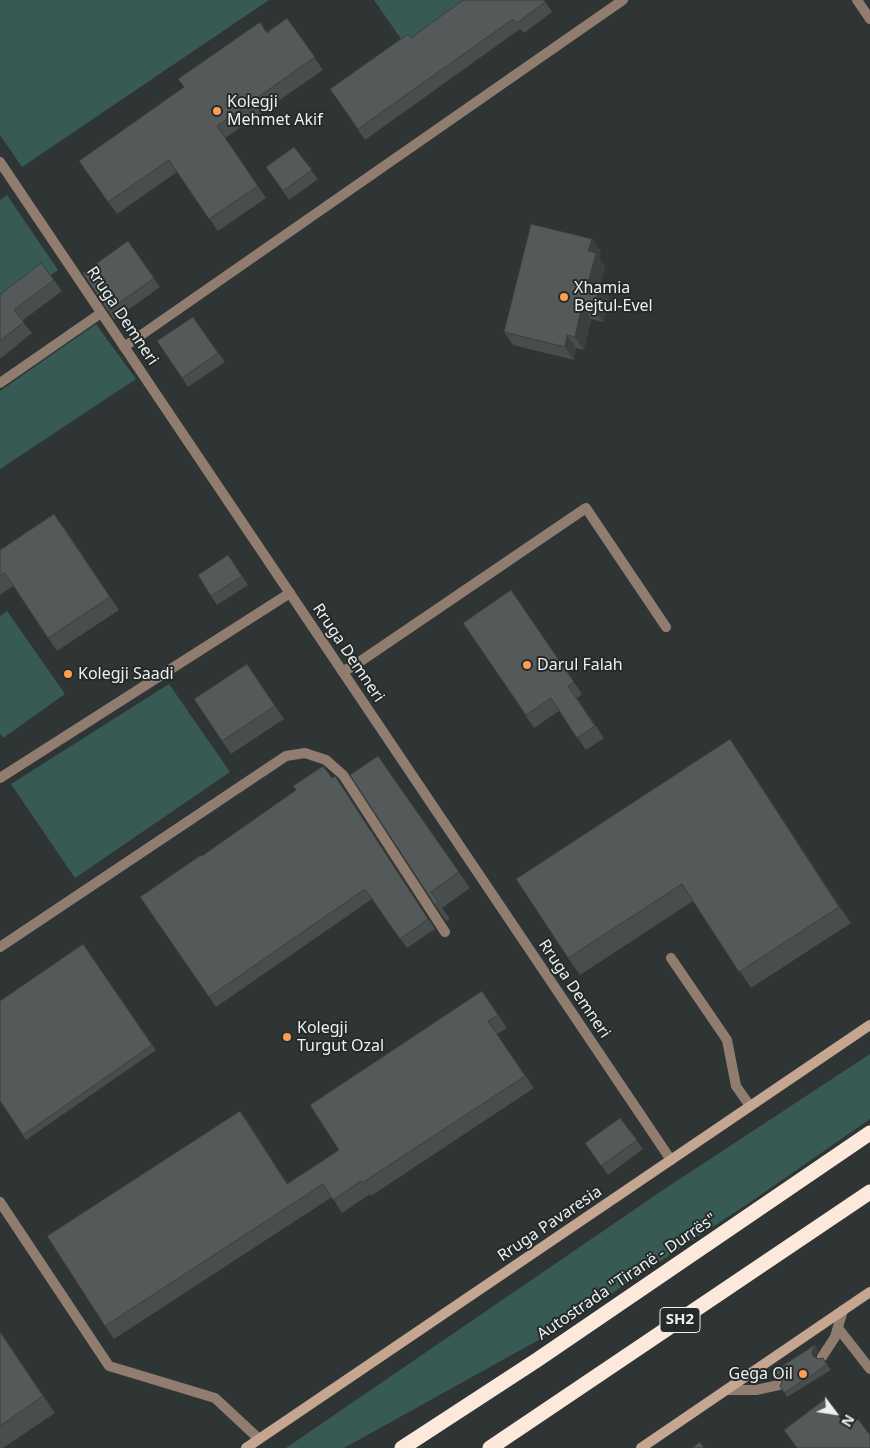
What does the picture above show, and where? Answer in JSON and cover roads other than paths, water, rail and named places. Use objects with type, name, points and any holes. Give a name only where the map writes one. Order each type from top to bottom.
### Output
[{"type":"highway","name":"Autostrada \"Tiranë - Durrës\"","points":[[402,1448],[537,1360],[870,1133]]},
{"type":"highway","name":"SH2","points":[[490,1448],[870,1192]]},
{"type":"main road","name":"Rruga Pavaresia","points":[[246,1448],[870,1025]]},
{"type":"main road","points":[[641,1448],[870,1292]]},
{"type":"street","points":[[124,347],[623,0]]},
{"type":"street","points":[[857,0],[870,19]]},
{"type":"street","name":"Rruga Demneri","points":[[0,162],[671,1160]]},
{"type":"street","points":[[0,384],[101,313]]},
{"type":"street","points":[[342,671],[352,667],[586,508],[666,627]]},
{"type":"street","points":[[0,778],[290,593]]},
{"type":"street","points":[[0,947],[286,756],[305,753],[326,760],[343,775],[445,932]]},
{"type":"street","points":[[671,958],[727,1040],[736,1086],[750,1106]]},
{"type":"street","points":[[0,1202],[110,1366],[215,1398],[259,1439]]},
{"type":"street","points":[[822,1357],[835,1337],[843,1310]]},
{"type":"street","points":[[838,1328],[870,1369]]},
{"type":"street","points":[[726,1390],[756,1390],[779,1385]]},
{"type":"place","name":"Kolegji Mehmet Akif","points":[[217,111]]},
{"type":"place","name":"Xhamia Bejtul-Evel","points":[[564,297]]},
{"type":"place","name":"Darul Falah","points":[[527,665]]},
{"type":"place","name":"Kolegji Saadi","points":[[68,674]]},
{"type":"place","name":"Kolegji Turgut Ozal","points":[[287,1037]]},
{"type":"place","name":"Gega Oil","points":[[803,1374]]}]
